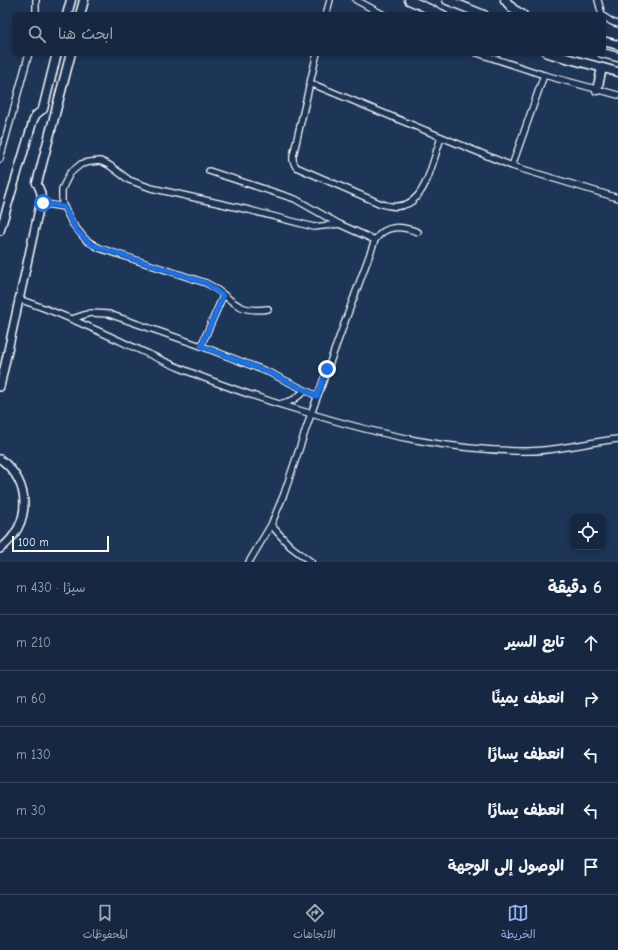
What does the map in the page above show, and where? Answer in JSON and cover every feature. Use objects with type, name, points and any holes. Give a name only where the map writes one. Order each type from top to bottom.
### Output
[{"type":"main road","points":[[68,12],[71,0]]},
{"type":"main road","points":[[81,12],[84,0]]},
{"type":"main road","points":[[409,0],[435,12]]},
{"type":"main road","points":[[447,0],[477,12]]},
{"type":"main road","points":[[506,0],[513,9],[518,12]]},
{"type":"main road","points":[[606,42],[618,45]]},
{"type":"main road","points":[[606,54],[618,57]]},
{"type":"main road","points":[[43,109],[56,56]]},
{"type":"main road","points":[[37,183],[70,56]]},
{"type":"main road","points":[[558,56],[618,72]]},
{"type":"main road","points":[[597,90],[602,68]]},
{"type":"street","points":[[36,0],[36,12]]},
{"type":"street","points":[[327,12],[330,0]]},
{"type":"street","points":[[356,0],[378,12]]},
{"type":"street","points":[[598,0],[602,12]]},
{"type":"street","points":[[606,17],[618,24]]},
{"type":"street","points":[[0,159],[29,56]]},
{"type":"street","points":[[316,56],[293,156],[293,163],[299,168],[358,195],[393,208],[403,207],[412,203],[421,192],[441,138]]},
{"type":"street","points":[[486,56],[544,75],[618,95]]},
{"type":"street","points":[[512,166],[544,75]]},
{"type":"street","points":[[310,83],[512,166],[618,198]]},
{"type":"street","points":[[0,230],[33,121],[38,113],[43,109]]},
{"type":"street","points":[[268,309],[255,310],[242,308],[230,302],[206,283],[92,245],[76,230],[64,207],[62,189],[67,176],[81,164],[95,161],[108,165],[129,180],[151,188],[249,210],[314,227],[339,224]]},
{"type":"street","points":[[209,171],[295,199],[339,224],[374,240]]},
{"type":"street","points":[[0,387],[18,298],[40,203],[41,193],[37,183]]},
{"type":"street","points":[[40,203],[64,207]]},
{"type":"street","points":[[249,562],[271,525],[284,494],[317,396],[374,240],[381,233],[394,227],[404,227],[418,232]]},
{"type":"street","points":[[201,346],[223,296]]},
{"type":"street","points":[[18,298],[72,319],[186,371],[311,414],[414,441],[481,449],[550,450],[618,440]]},
{"type":"street","points":[[72,319],[90,313],[109,314],[201,346],[268,372],[317,396]]},
{"type":"street","points":[[280,404],[293,400],[305,391]]},
{"type":"street","points":[[0,458],[11,468],[19,480],[23,489],[24,508],[23,518],[14,535],[0,549]]},
{"type":"street","points":[[271,525],[290,546],[311,562]]},
{"type":"route","points":[[43,203],[64,207],[76,230],[92,245],[206,283],[220,292],[223,296],[201,346],[268,372],[295,387],[317,396],[327,369]]}]
